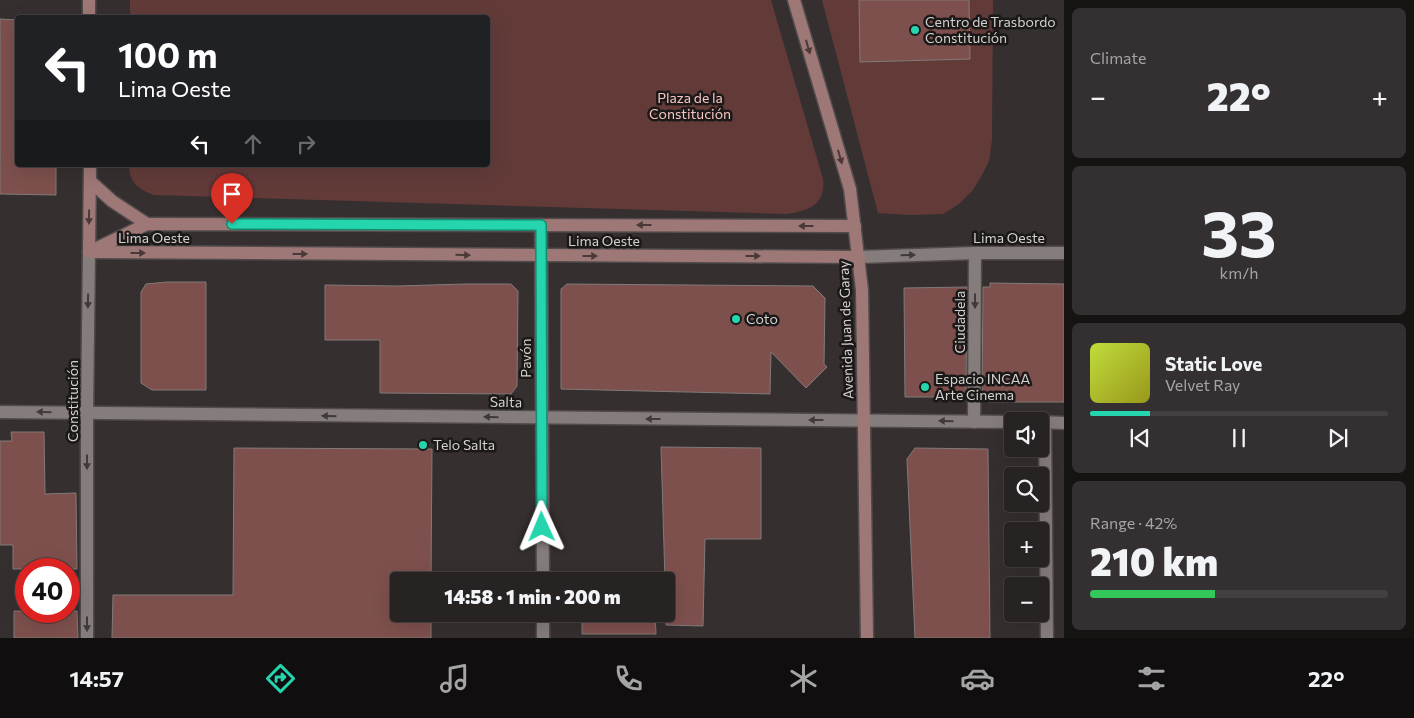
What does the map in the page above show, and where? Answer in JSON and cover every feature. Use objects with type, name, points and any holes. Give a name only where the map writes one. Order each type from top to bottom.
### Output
[{"type":"main road","points":[[89,0],[89,15]]},
{"type":"main road","name":"Avenida Juan de Garay","points":[[794,0],[850,189],[859,257],[862,290],[865,420],[867,638]]},
{"type":"main road","name":"Constitución","points":[[89,252],[90,167]]},
{"type":"main road","name":"Lima Oeste","points":[[90,181],[112,201],[147,224]]},
{"type":"main road","name":"Lima Oeste","points":[[89,252],[147,224],[855,226]]},
{"type":"main road","name":"Lima Oeste","points":[[89,252],[859,257]]},
{"type":"street","name":"Pavón","points":[[541,225],[543,572]]},
{"type":"street","name":"Constitución","points":[[87,638],[89,252]]},
{"type":"street","name":"Lima Oeste","points":[[859,257],[1064,252]]},
{"type":"street","name":"Ciudadela","points":[[974,422],[975,253]]},
{"type":"street","name":"Salta","points":[[0,412],[1004,422]]},
{"type":"street","points":[[1049,422],[1064,423]]},
{"type":"street","points":[[1044,457],[1047,638]]},
{"type":"street","points":[[543,622],[543,638]]},
{"type":"green space","name":"Plaza de la Constitución","points":[[130,0],[771,0],[823,179],[822,195],[814,205],[801,211],[786,214],[154,195],[136,184],[131,176],[129,167],[490,167],[490,15],[130,15]]},
{"type":"green space","points":[[822,0],[993,0],[992,140],[989,161],[973,190],[959,204],[943,214],[878,213]]},
{"type":"building","name":"Centro de Trasbordo Constitución","points":[[859,0],[969,0],[970,59],[860,62]]},
{"type":"building","points":[[0,19],[15,20],[15,167],[56,167],[56,195],[0,194]]},
{"type":"building","points":[[206,282],[206,390],[152,390],[141,383],[141,292],[146,284]]},
{"type":"building","points":[[990,283],[1064,284],[1064,402],[989,402],[989,397],[982,397],[983,287],[990,287]]},
{"type":"building","points":[[511,284],[518,291],[517,386],[511,394],[380,393],[380,340],[325,340],[325,285],[397,286]]},
{"type":"building","name":"Coto","points":[[567,284],[813,286],[825,298],[824,364],[827,367],[806,388],[771,352],[770,394],[561,389],[561,289]]},
{"type":"building","points":[[967,287],[966,397],[905,397],[904,288]]},
{"type":"building","points":[[11,432],[44,432],[45,494],[76,493],[77,558],[15,558],[15,569],[13,569],[13,545],[0,545],[0,441],[12,441]]},
{"type":"building","points":[[661,447],[761,448],[761,539],[705,539],[703,626],[666,625],[666,622],[675,622],[675,572],[665,572]]},
{"type":"building","points":[[234,448],[432,449],[431,572],[390,572],[390,622],[431,622],[431,638],[112,638],[113,595],[233,595]]},
{"type":"building","points":[[915,448],[988,449],[990,638],[915,638],[907,459]]},
{"type":"building","points":[[14,611],[15,623],[77,623],[78,638],[14,638]]},
{"type":"building","points":[[582,622],[655,622],[656,634],[582,634]]},
{"type":"place","name":"Centro de Trasbordo Constitución","points":[[915,30]]},
{"type":"place","name":"Coto","points":[[736,319]]},
{"type":"place","name":"Espacio INCAA Arte Cinema","points":[[925,387]]},
{"type":"place","name":"Telo Salta","points":[[423,445]]},
{"type":"route","points":[[232,224],[541,225],[542,527]]}]
